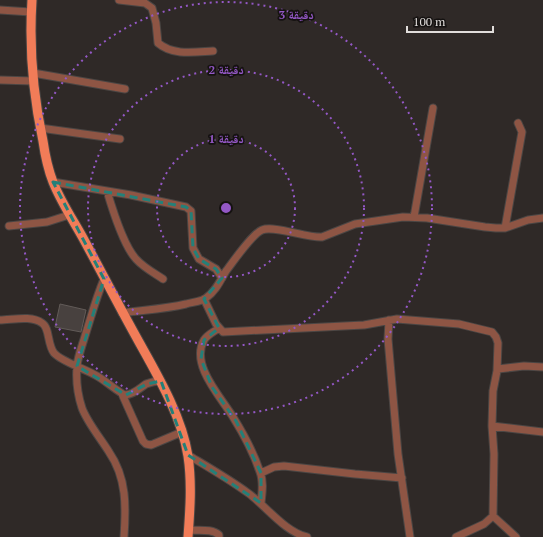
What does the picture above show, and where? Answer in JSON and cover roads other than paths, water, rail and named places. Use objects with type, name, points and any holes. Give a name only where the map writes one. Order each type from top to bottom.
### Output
[{"type":"main road","points":[[32,0],[33,77],[40,128],[53,182],[69,216],[83,238],[122,313],[161,381],[182,432],[188,456],[191,486],[188,534]]},
{"type":"street","points":[[119,0],[145,3],[152,8],[156,23],[158,43],[164,48],[172,51],[213,51]]},
{"type":"street","points":[[0,10],[31,12]]},
{"type":"street","points":[[0,80],[33,77],[125,89]]},
{"type":"street","points":[[414,217],[433,108]]},
{"type":"street","points":[[505,228],[522,132],[518,123]]},
{"type":"street","points":[[40,128],[120,139]]},
{"type":"street","points":[[53,182],[186,207],[192,211],[193,248],[199,259],[216,269],[222,278]]},
{"type":"street","points":[[106,191],[119,225],[135,259],[164,278]]},
{"type":"street","points":[[9,226],[47,222],[69,216]]},
{"type":"street","points":[[122,313],[166,308],[204,299],[211,295],[254,236],[267,229],[317,238],[364,222],[414,217],[484,227],[505,228],[528,220],[543,218]]},
{"type":"street","points":[[104,279],[92,309],[77,366],[79,394],[83,410],[116,463],[121,474],[125,496],[124,537]]},
{"type":"street","points":[[204,299],[219,328],[223,332],[372,324],[397,319],[459,324],[489,330],[492,332],[498,340],[498,369],[493,391],[492,426],[494,454],[493,516],[484,524],[456,537]]},
{"type":"street","points":[[0,320],[27,319],[41,322],[47,330],[49,343],[57,356],[96,375],[122,394],[143,441],[146,444],[151,445],[182,432]]},
{"type":"street","points":[[389,320],[389,345],[398,454],[410,537]]},
{"type":"street","points":[[219,328],[208,335],[204,340],[201,359],[205,374],[212,387],[236,421],[261,473],[261,503]]},
{"type":"street","points":[[498,369],[524,366],[543,367]]},
{"type":"street","points":[[122,394],[126,395],[147,384],[161,381]]},
{"type":"street","points":[[492,426],[543,432]]},
{"type":"street","points":[[188,456],[229,480],[261,503],[278,519],[304,537]]},
{"type":"street","points":[[261,473],[274,467],[284,466],[402,478]]},
{"type":"street","points":[[493,516],[516,537]]},
{"type":"street","points":[[188,534],[212,531],[217,533],[219,537]]}]
